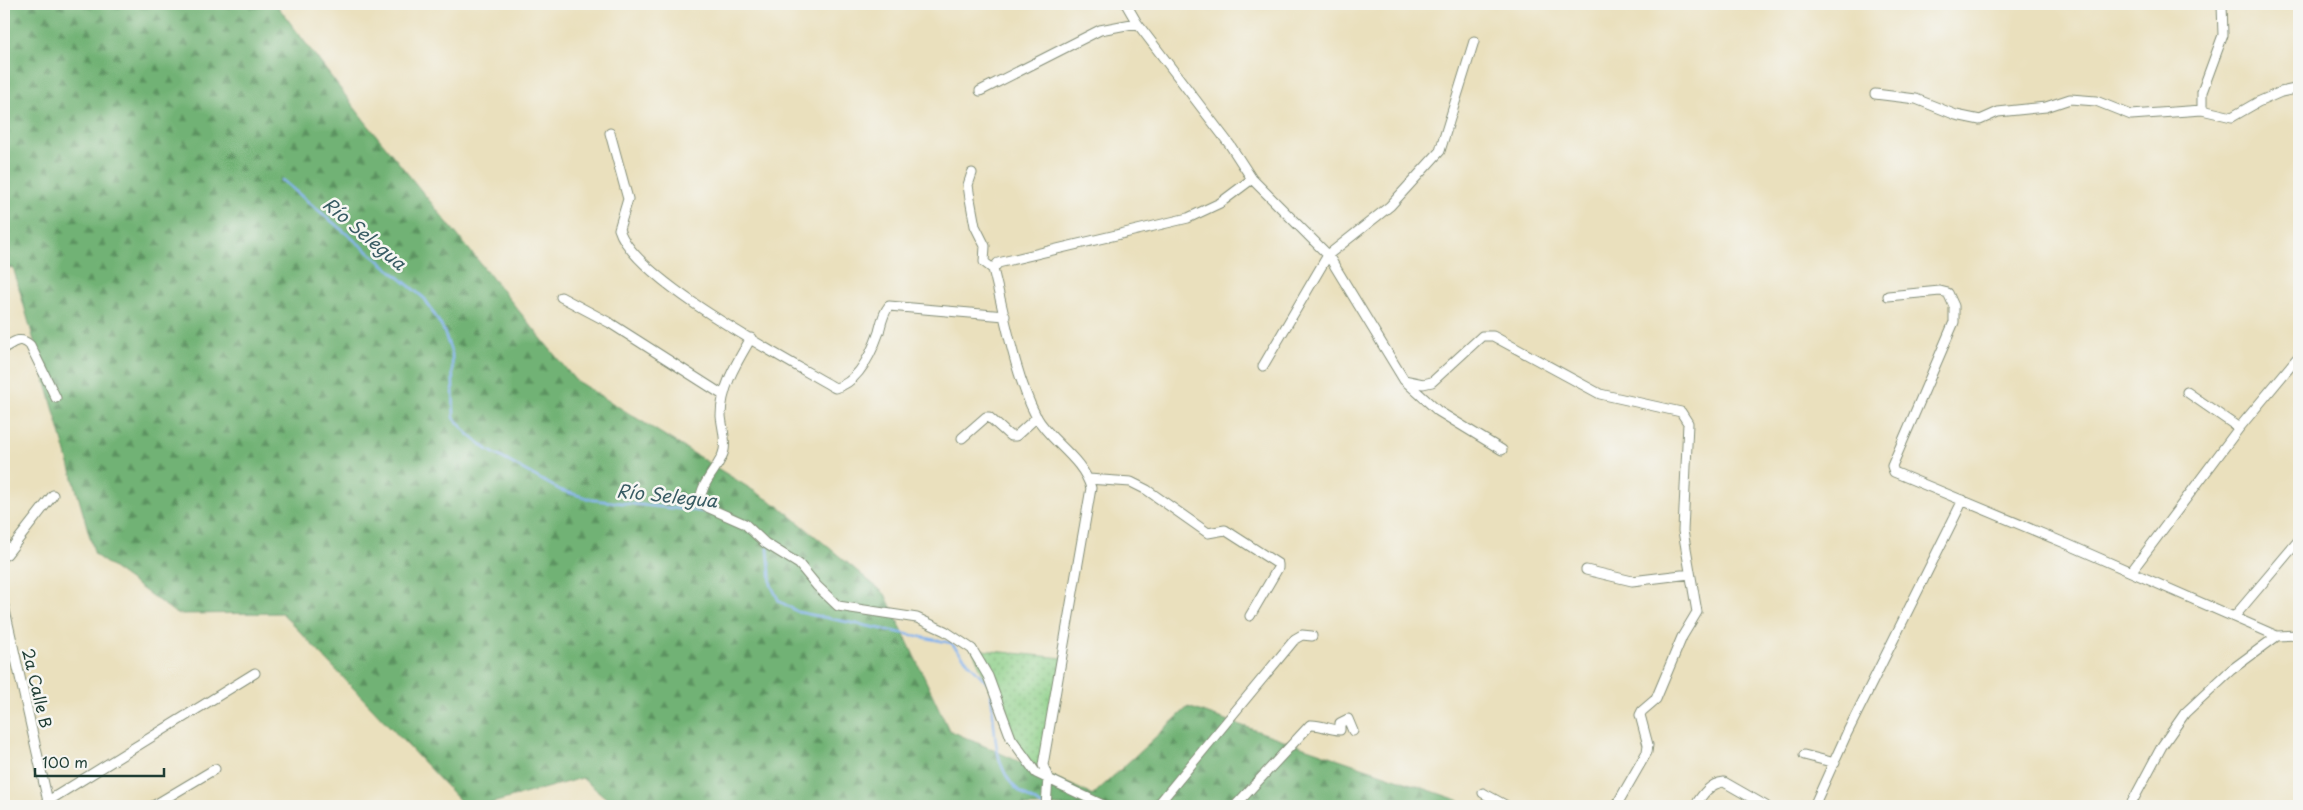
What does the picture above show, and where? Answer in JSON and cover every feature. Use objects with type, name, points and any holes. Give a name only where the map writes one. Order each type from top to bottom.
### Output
[{"type":"street","points":[[1126,4],[1137,23],[1230,145],[1252,179],[1328,255],[1404,380],[1438,411],[1502,450]]},
{"type":"street","points":[[2202,110],[2202,92],[2223,35],[2222,4]]},
{"type":"street","points":[[980,91],[1100,30],[1137,23]]},
{"type":"street","points":[[1263,366],[1328,255],[1390,206],[1440,152],[1474,41]]},
{"type":"street","points":[[1874,94],[1916,100],[1956,115],[1980,120],[1998,112],[2046,107],[2070,99],[2096,101],[2131,115],[2202,110],[2232,117],[2282,92],[2295,89],[2299,92]]},
{"type":"street","points":[[610,133],[628,194],[619,229],[620,234],[635,254],[660,280],[751,338],[835,388],[844,386],[854,377],[874,347],[889,306],[1005,316]]},
{"type":"street","points":[[972,173],[968,185],[976,226],[985,246],[984,262],[994,270],[1023,385],[1037,417],[1086,471],[1091,488],[1043,765],[1048,778],[1047,805]]},
{"type":"street","points":[[994,270],[998,263],[1188,218],[1220,203],[1252,179]]},
{"type":"street","points":[[1888,296],[1940,291],[1948,293],[1954,306],[1954,322],[1892,469],[1898,475],[1963,500],[2277,636],[2299,635]]},
{"type":"street","points":[[562,297],[610,323],[723,395]]},
{"type":"street","points":[[1404,380],[1424,384],[1432,382],[1482,336],[1487,335],[1600,394],[1681,412],[1688,423],[1683,531],[1697,606],[1696,617],[1682,636],[1656,699],[1640,715],[1648,752],[1616,806]]},
{"type":"street","points":[[751,338],[735,366],[723,395],[724,452],[700,492],[700,502],[708,508],[727,514],[745,524],[768,545],[799,564],[817,586],[838,606],[917,618],[945,632],[972,650],[988,676],[1011,738],[1036,773],[1105,806]]},
{"type":"street","points":[[4,348],[18,340],[24,340],[30,345],[56,398]]},
{"type":"street","points":[[2131,572],[2238,428],[2299,356]]},
{"type":"street","points":[[2187,392],[2238,428]]},
{"type":"street","points":[[962,438],[986,418],[990,417],[1010,436],[1016,436],[1037,417]]},
{"type":"street","points":[[1088,479],[1131,482],[1147,490],[1208,533],[1225,530],[1278,564],[1278,568],[1250,616]]},
{"type":"street","points":[[6,555],[53,495]]},
{"type":"street","points":[[1814,806],[1847,733],[1963,500]]},
{"type":"street","points":[[4,540],[6,555]]},
{"type":"street","points":[[2234,618],[2299,540]]},
{"type":"street","points":[[1586,570],[1632,581],[1690,574]]},
{"type":"street","name":"2a Calle B","points":[[4,606],[48,804]]},
{"type":"street","points":[[1157,806],[1295,639],[1302,635],[1312,636]]},
{"type":"street","points":[[2130,806],[2162,746],[2185,713],[2231,670],[2277,636]]},
{"type":"street","points":[[48,804],[255,673]]},
{"type":"street","points":[[1235,806],[1310,725],[1322,725],[1330,729],[1340,730],[1340,723],[1348,719],[1353,730]]},
{"type":"street","points":[[1804,755],[1835,763]]},
{"type":"street","points":[[153,806],[214,769]]},
{"type":"street","points":[[1695,806],[1706,791],[1717,782],[1724,782],[1766,806]]},
{"type":"street","points":[[1483,793],[1507,806]]},
{"type":"green space","points":[[4,4],[276,4],[364,120],[575,380],[780,507],[885,594],[949,730],[1093,795],[1188,707],[1475,806],[616,806],[582,778],[481,806],[465,806],[282,613],[177,614],[95,555],[13,267],[4,269]]},
{"type":"green space","points":[[972,649],[1063,658],[1043,765],[1035,766],[1012,740]]},
{"type":"waterway","name":"Río Selegua","points":[[282,180],[425,299],[443,329],[452,354],[454,418],[468,434],[488,450],[560,490],[594,500],[708,512]]},
{"type":"waterway","name":"Río Selegua","points":[[768,548],[771,585],[779,601],[798,612],[951,643],[987,683]]},
{"type":"waterway","name":"Río Selegua","points":[[991,695],[997,750],[1004,771],[1016,788],[1043,806]]}]
